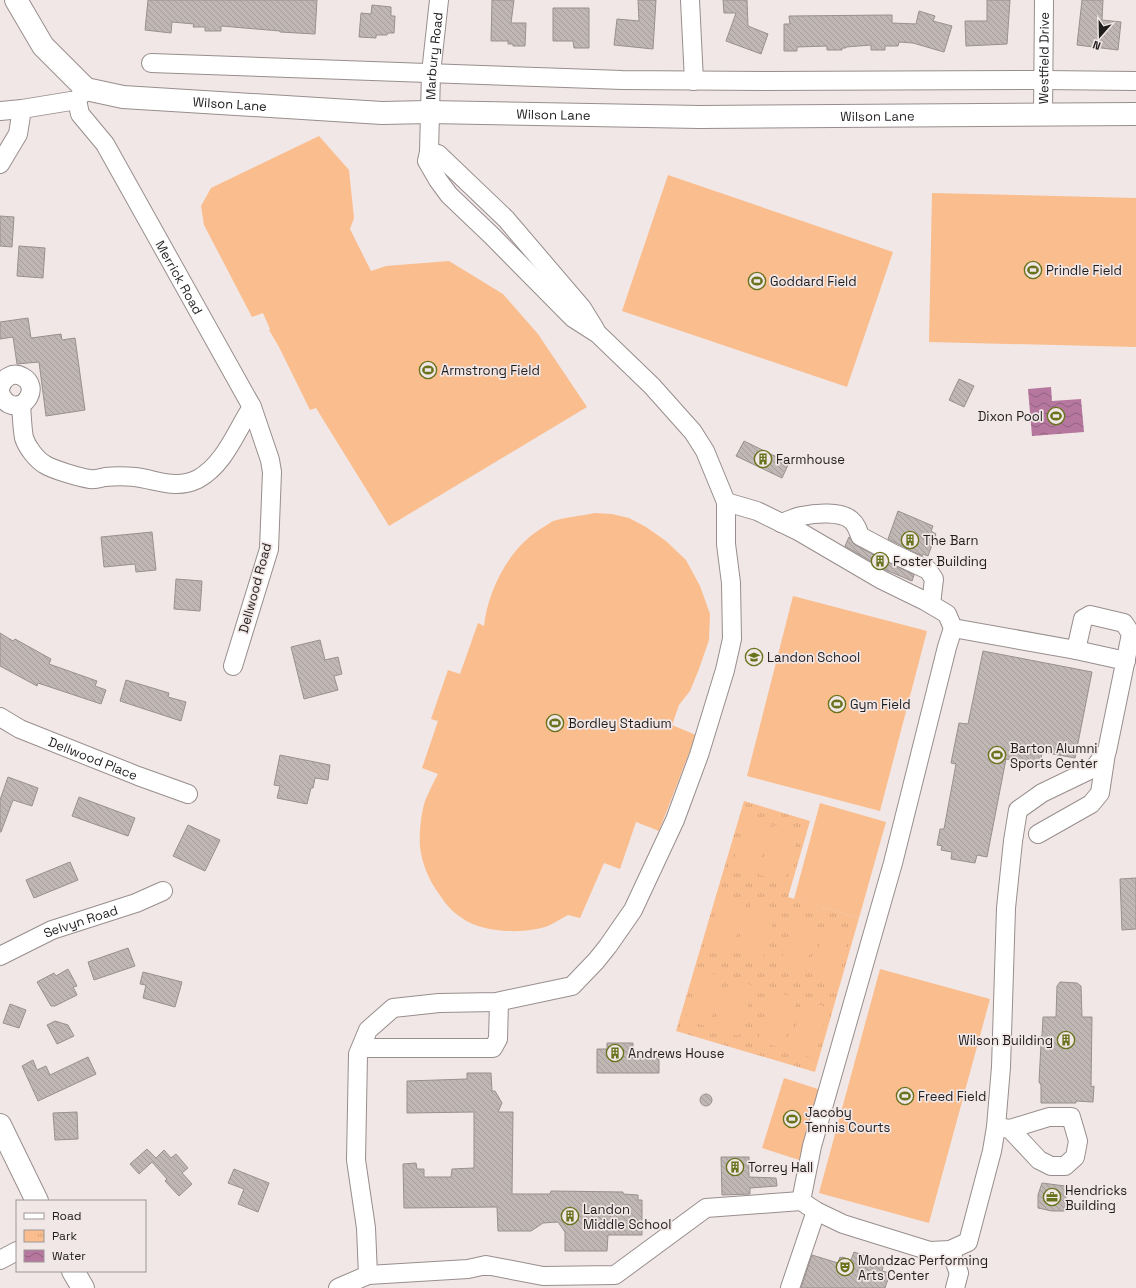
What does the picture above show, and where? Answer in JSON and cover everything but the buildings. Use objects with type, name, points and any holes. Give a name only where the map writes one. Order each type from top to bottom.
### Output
[{"type":"main road","points":[[16,0],[42,46],[81,94]]},
{"type":"main road","name":"Wilson Lane","points":[[81,94],[382,113],[429,112],[700,117],[1043,116],[1136,114]]},
{"type":"main road","points":[[0,1125],[37,1200]]},
{"type":"main road","points":[[74,1272],[83,1288]]},
{"type":"street","name":"Marbury Road","points":[[439,0],[431,73],[429,152],[427,161],[438,180],[449,194],[492,235],[573,318],[598,334]]},
{"type":"street","points":[[690,0],[694,81]]},
{"type":"street","name":"Westfield Drive","points":[[1043,116],[1044,0]]},
{"type":"street","points":[[151,63],[622,80],[1136,81]]},
{"type":"street","points":[[0,111],[22,109],[81,94]]},
{"type":"street","name":"Merrick Road","points":[[81,94],[80,114],[104,144],[252,407],[270,460]]},
{"type":"street","points":[[0,164],[18,134],[22,109]]},
{"type":"street","points":[[368,1274],[366,1228],[356,1160],[358,1054],[368,1030],[393,1008],[439,1003],[499,1002],[572,986],[596,961],[633,910],[675,820],[699,755],[725,670],[732,639],[731,583],[726,544],[726,502],[705,451],[693,432],[652,386],[598,334],[582,308],[506,219],[438,154],[429,152]]},
{"type":"street","points":[[471,216],[486,200]]},
{"type":"street","points":[[492,235],[506,219]]},
{"type":"street","points":[[12,375],[17,375],[26,379],[31,388],[31,393],[25,402],[16,406],[7,403],[3,399],[0,390],[3,380],[12,375]]},
{"type":"street","points":[[21,404],[22,426],[25,439],[36,457],[45,465],[78,477],[92,479],[119,476],[136,477],[171,485],[197,479],[208,472],[225,453],[252,407]]},
{"type":"street","name":"Dellwood Road","points":[[233,666],[268,549],[272,472],[270,460]]},
{"type":"street","points":[[726,502],[757,511],[882,580],[931,604],[947,614],[953,628],[893,863],[812,1146],[808,1206],[790,1288]]},
{"type":"street","points":[[781,523],[801,516],[830,514],[843,515],[850,519],[857,527],[860,536],[928,570],[934,578],[931,604]]},
{"type":"street","points":[[1038,834],[1091,804],[1100,793],[1131,634],[1124,623],[1090,614],[1082,619],[1076,650]]},
{"type":"street","points":[[953,628],[1076,650],[1126,661]]},
{"type":"street","name":"Dellwood Place","points":[[0,717],[20,729],[138,776],[188,794]]},
{"type":"street","points":[[338,1288],[368,1274],[468,1269],[486,1265],[543,1276],[615,1275],[706,1208],[808,1206],[843,1224],[930,1250],[950,1250],[968,1242],[992,1152],[1003,1128],[1001,1067],[1006,908],[1018,810],[1042,793],[1094,768],[1107,751]]},
{"type":"street","name":"Selvyn Road","points":[[0,956],[52,930],[136,903],[163,891]]},
{"type":"street","points":[[361,1048],[493,1048],[498,1039],[499,1002]]},
{"type":"street","points":[[1049,1117],[1071,1117],[1078,1141],[1075,1156],[1065,1166],[1051,1166],[1040,1160],[1003,1128],[1049,1117]]},
{"type":"street","points":[[950,1250],[959,1273],[955,1288]]},
{"type":"street","points":[[0,1260],[16,1252]]},
{"type":"green space","name":"Armstrong Field","points":[[319,136],[349,170],[354,218],[350,229],[371,271],[386,266],[449,261],[503,294],[538,334],[587,407],[389,526],[316,408],[310,410],[269,330],[270,329],[263,313],[252,317],[204,225],[201,206],[211,188]]},
{"type":"green space","name":"Goddard Field","points":[[668,175],[893,252],[847,387],[622,311]]},
{"type":"green space","name":"Prindle Field","points":[[932,193],[1136,198],[1136,347],[929,342]]},
{"type":"green space","name":"Bordley Stadium","points":[[595,513],[612,514],[629,518],[646,527],[666,541],[686,560],[700,586],[710,614],[709,640],[690,691],[679,705],[672,725],[696,735],[659,831],[636,822],[620,869],[604,863],[580,918],[568,915],[550,925],[529,930],[505,931],[481,927],[462,918],[449,907],[432,883],[422,860],[420,830],[422,812],[425,801],[438,774],[422,768],[438,721],[431,719],[448,670],[460,674],[478,623],[484,626],[490,598],[502,570],[520,546],[530,536],[553,521]]},
{"type":"green space","name":"Gym Field","points":[[793,596],[927,631],[880,811],[747,776]]},
{"type":"green space","name":"Jacoby Tennis Courts","points":[[744,801],[810,821],[788,897],[859,918],[815,1072],[676,1031]]},
{"type":"green space","points":[[820,803],[886,822],[859,918],[794,899]]},
{"type":"green space","points":[[747,817],[771,824],[756,875],[732,867]]},
{"type":"green space","points":[[774,825],[799,832],[784,882],[759,875]]},
{"type":"green space","points":[[722,893],[747,901],[732,951],[707,944]]},
{"type":"green space","points":[[752,902],[777,909],[762,960],[737,952]]},
{"type":"green space","points":[[795,914],[819,922],[804,972],[780,964]]},
{"type":"green space","points":[[826,924],[850,931],[835,982],[811,974]]},
{"type":"green space","name":"Freed Field","points":[[880,969],[990,999],[929,1223],[819,1193]]},
{"type":"green space","points":[[700,970],[724,977],[709,1027],[685,1020]]},
{"type":"green space","points":[[730,978],[754,986],[739,1036],[715,1029]]},
{"type":"green space","points":[[773,991],[797,998],[783,1049],[758,1041]]},
{"type":"green space","points":[[804,1000],[829,1008],[814,1058],[789,1051]]},
{"type":"green space","name":"Jacoby Tennis Courts","points":[[784,1078],[821,1090],[799,1160],[762,1148]]},
{"type":"water","name":"Dixon Pool","points":[[1051,387],[1052,401],[1081,399],[1084,432],[1032,436],[1028,389]]},
{"type":"place","name":"Prindle Field","points":[[1033,270]]},
{"type":"place","name":"Goddard Field","points":[[757,281]]},
{"type":"place","name":"Armstrong Field","points":[[428,370]]},
{"type":"place","name":"Dixon Pool","points":[[1056,416]]},
{"type":"place","name":"Farmhouse","points":[[763,459]]},
{"type":"place","name":"The Barn","points":[[910,540]]},
{"type":"place","name":"Foster Building","points":[[880,561]]},
{"type":"place","name":"Landon School","points":[[754,657]]},
{"type":"place","name":"Gym Field","points":[[837,704]]},
{"type":"place","name":"Bordley Stadium","points":[[555,723]]},
{"type":"place","name":"Barton Alumni Sports Center","points":[[997,755]]},
{"type":"place","name":"Wilson Building","points":[[1066,1040]]},
{"type":"place","name":"Andrews House","points":[[615,1053]]},
{"type":"place","name":"Freed Field","points":[[905,1096]]},
{"type":"place","name":"Jacoby Tennis Courts","points":[[792,1119]]},
{"type":"place","name":"Torrey Hall","points":[[735,1167]]},
{"type":"place","name":"Hendricks Building","points":[[1052,1197]]},
{"type":"place","name":"Landon Middle School","points":[[570,1216]]},
{"type":"place","name":"Mondzac Performing Arts Center","points":[[845,1267]]}]
